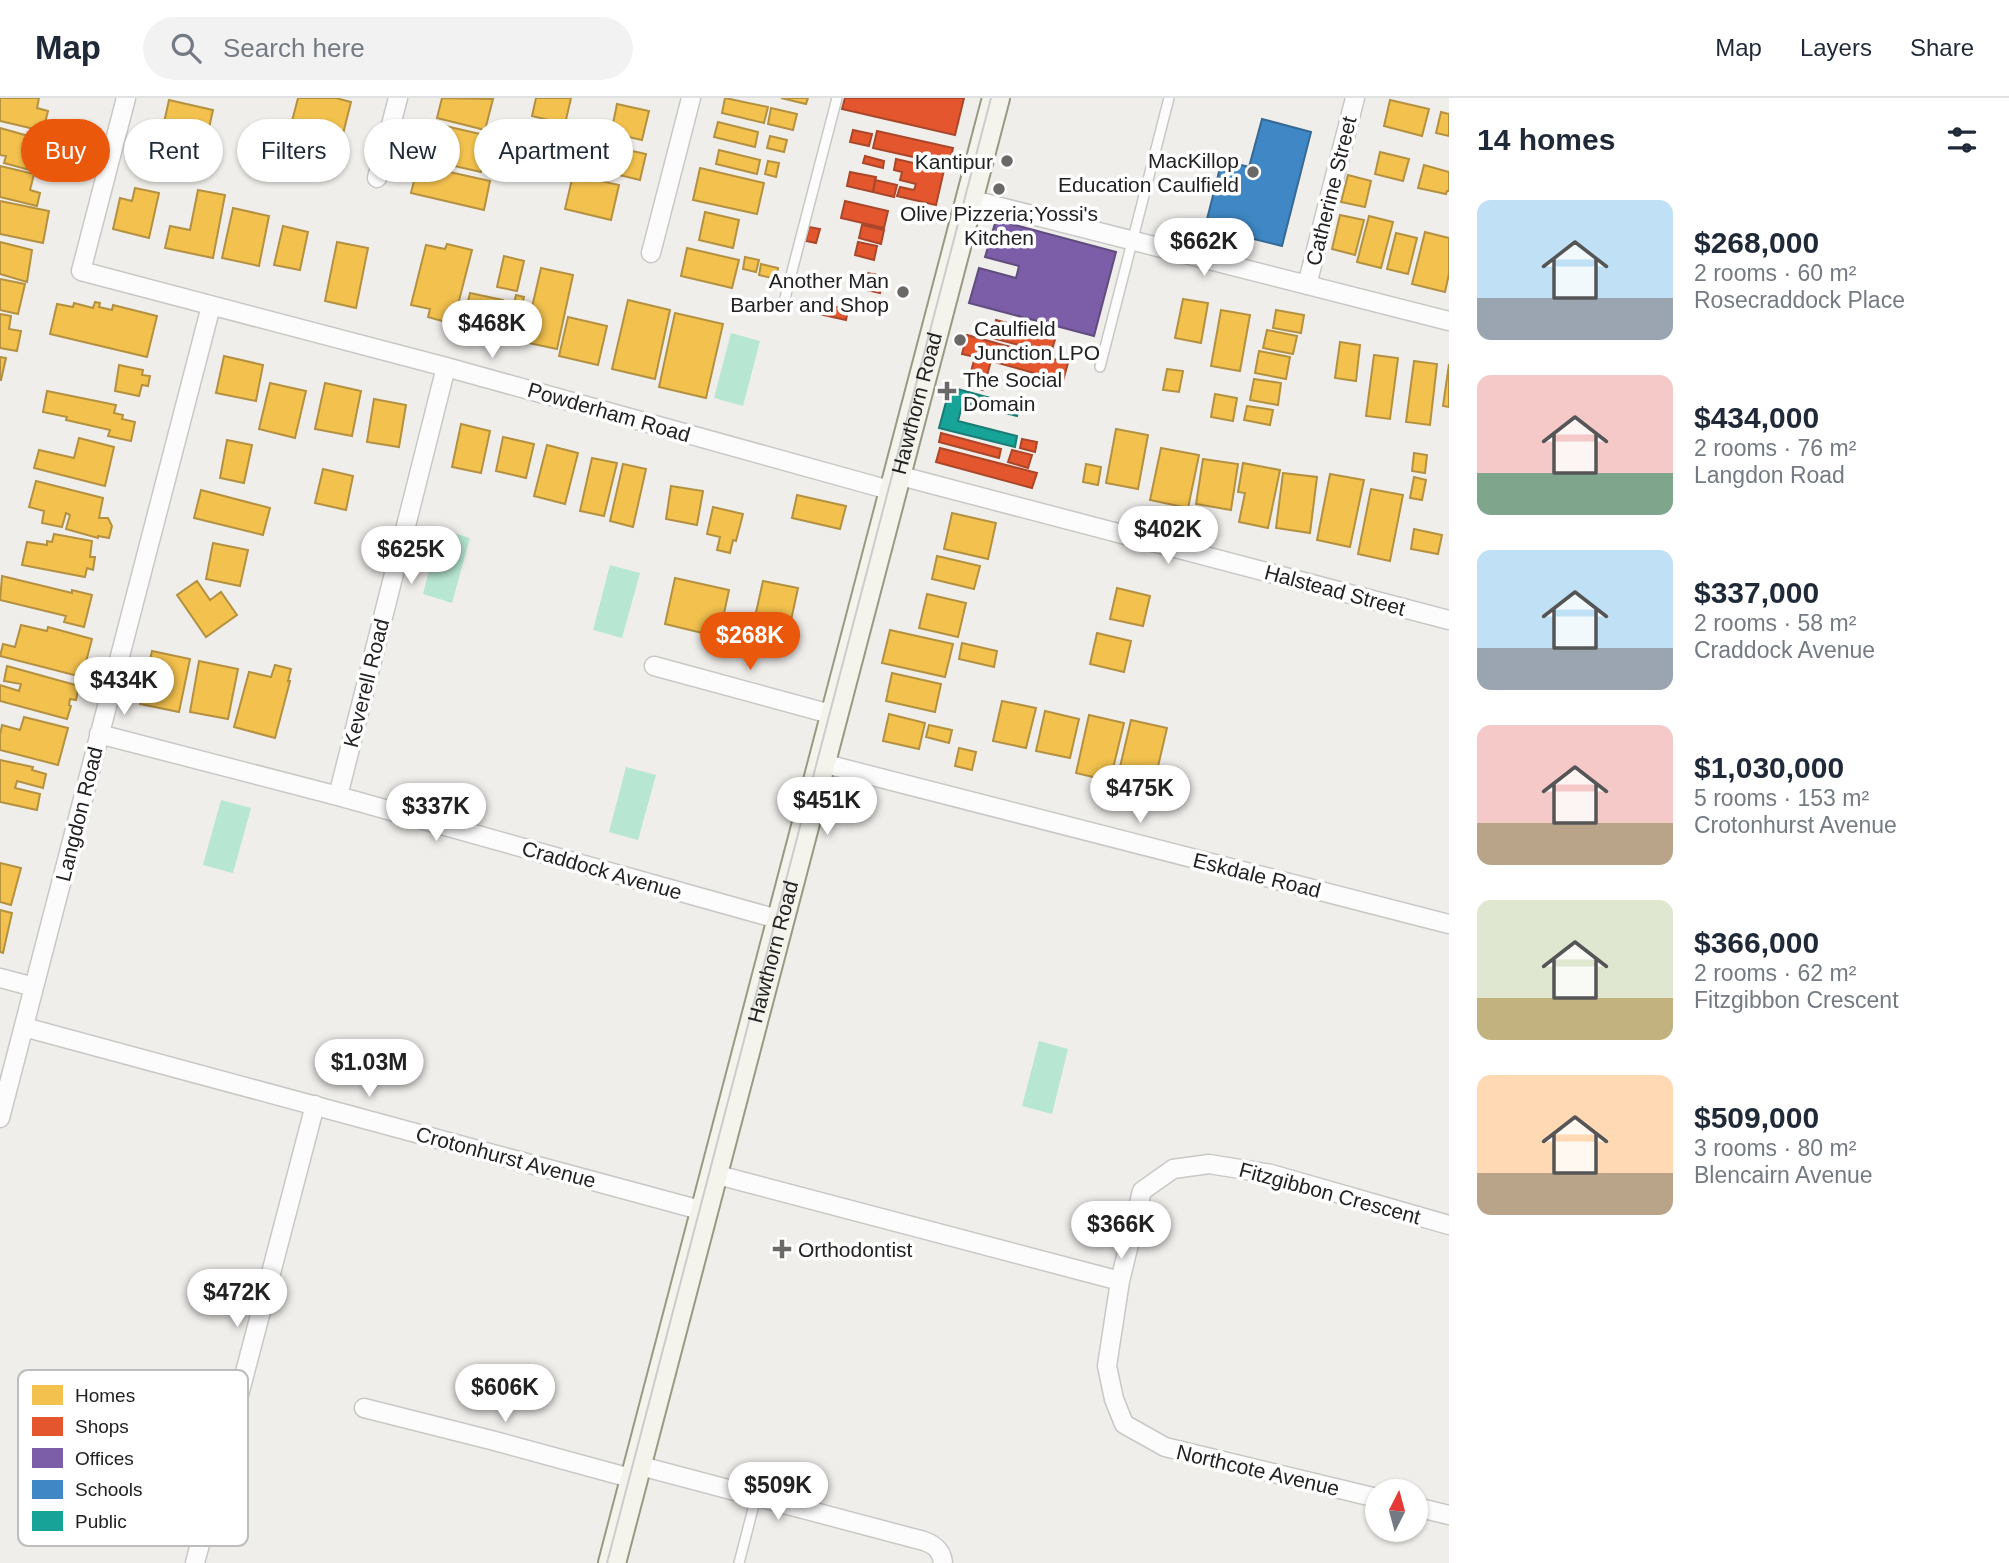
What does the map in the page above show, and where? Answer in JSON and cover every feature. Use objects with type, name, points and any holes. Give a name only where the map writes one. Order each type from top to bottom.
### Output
[{"type":"main road","name":"Hawthorn Road","points":[[612,1563],[996,98]]},
{"type":"street","name":"Powderham Road","points":[[126,98],[81,271],[895,483]]},
{"type":"street","points":[[392,119],[398,98]]},
{"type":"street","points":[[651,253],[691,98]]},
{"type":"street","name":"Catherine Street","points":[[1307,285],[1355,98]]},
{"type":"street","points":[[969,199],[1449,321]]},
{"type":"street","name":"Langdon Road","points":[[0,1118],[211,306]]},
{"type":"street","name":"Keverell Road","points":[[338,796],[446,367]]},
{"type":"street","name":"Halstead Street","points":[[895,483],[1449,620]]},
{"type":"street","points":[[654,666],[834,715]]},
{"type":"street","name":"Craddock Avenue","points":[[99,734],[338,796],[780,920]]},
{"type":"street","name":"Eskdale Road","points":[[821,763],[1449,924]]},
{"type":"street","points":[[0,978],[34,987]]},
{"type":"street","name":"Crotonhurst Avenue","points":[[24,1027],[704,1211]]},
{"type":"street","points":[[246,1370],[316,1105]]},
{"type":"street","name":"Fitzgibbon Crescent","points":[[1120,1281],[1142,1191],[1172,1168],[1209,1164],[1271,1174],[1449,1225]]},
{"type":"street","points":[[714,1174],[1120,1281]]},
{"type":"street","name":"Northcote Avenue","points":[[1120,1281],[1107,1366],[1114,1399],[1124,1424],[1165,1447],[1365,1495]]},
{"type":"street","points":[[364,1408],[491,1440],[756,1497],[931,1543],[942,1554],[943,1563]]},
{"type":"street","points":[[1428,1510],[1449,1515]]},
{"type":"street","points":[[195,1563],[199,1546]]},
{"type":"lane","points":[[783,302],[837,98]]},
{"type":"lane","points":[[1100,367],[1169,98]]},
{"type":"lane","points":[[739,1563],[756,1497]]},
{"type":"green space","points":[[731,333],[760,341],[743,406],[714,398]]},
{"type":"green space","points":[[440,529],[470,538],[452,603],[423,594]]},
{"type":"green space","points":[[610,565],[640,573],[622,638],[593,630]]},
{"type":"green space","points":[[626,767],[656,775],[638,840],[609,832]]},
{"type":"green space","points":[[221,800],[251,808],[233,873],[203,865]]},
{"type":"green space","points":[[1039,1041],[1068,1049],[1052,1114],[1022,1106]]},
{"type":"building: Homes","points":[[0,98],[39,98],[37,108],[48,111],[46,119],[21,119],[21,126],[0,121]]},
{"type":"building: Homes","points":[[298,98],[336,98],[351,102],[347,119],[293,119]]},
{"type":"building: Homes","points":[[442,98],[493,99],[488,119],[474,119],[474,127],[460,124],[460,119],[437,118]]},
{"type":"building: Homes","points":[[536,98],[571,98],[566,119],[532,116]]},
{"type":"building: Homes","points":[[725,98],[768,107],[764,123],[722,113]]},
{"type":"building: Homes","points":[[781,98],[808,98],[806,104]]},
{"type":"building: Homes","points":[[169,100],[213,110],[211,119],[165,119]]},
{"type":"building: Homes","points":[[1390,100],[1429,109],[1422,136],[1384,126]]},
{"type":"building: Homes","points":[[617,104],[649,111],[642,140],[633,138],[633,119],[614,119]]},
{"type":"building: Homes","points":[[771,108],[797,114],[793,130],[768,124]]},
{"type":"building: Homes","points":[[1441,112],[1449,114],[1449,136],[1436,133]]},
{"type":"building: Homes","points":[[718,122],[758,132],[755,147],[714,137]]},
{"type":"building: Homes","points":[[0,128],[21,134],[21,168],[4,163],[6,156],[0,155]]},
{"type":"building: Homes","points":[[460,129],[474,133],[474,170],[460,167]]},
{"type":"building: Homes","points":[[770,136],[787,140],[784,152],[767,148]]},
{"type":"building: Homes","points":[[719,150],[760,160],[757,174],[716,164]]},
{"type":"building: Homes","points":[[633,151],[646,154],[640,180],[633,178]]},
{"type":"building: Homes","points":[[1380,152],[1409,159],[1403,181],[1375,174]]},
{"type":"building: Homes","points":[[768,161],[779,163],[776,177],[765,174]]},
{"type":"building: Homes","points":[[1424,165],[1449,172],[1449,191],[1446,194],[1418,188]]},
{"type":"building: Homes","points":[[0,166],[21,171],[21,182],[32,182],[30,190],[40,193],[37,206],[0,197]]},
{"type":"building: Homes","points":[[700,168],[764,183],[757,214],[693,200]]},
{"type":"building: Homes","points":[[460,174],[474,177],[474,182],[490,182],[484,210],[411,193],[414,182],[460,182]]},
{"type":"building: Homes","points":[[1348,175],[1371,181],[1365,207],[1341,202]]},
{"type":"building: Homes","points":[[571,182],[605,182],[619,185],[611,220],[565,209]]},
{"type":"building: Homes","points":[[135,188],[159,193],[149,238],[113,229],[120,198],[132,201]]},
{"type":"building: Homes","points":[[198,190],[225,195],[213,258],[165,248],[170,226],[190,230]]},
{"type":"building: Homes","points":[[0,201],[49,211],[43,243],[0,234]]},
{"type":"building: Homes","points":[[233,208],[269,216],[259,266],[222,258]]},
{"type":"building: Homes","points":[[705,212],[739,220],[733,248],[699,240]]},
{"type":"building: Homes","points":[[1340,215],[1364,220],[1355,255],[1332,249]]},
{"type":"building: Homes","points":[[1369,216],[1393,222],[1381,268],[1357,262]]},
{"type":"building: Homes","points":[[283,226],[308,232],[300,270],[274,265]]},
{"type":"building: Homes","points":[[1425,232],[1449,238],[1449,274],[1445,292],[1412,284]]},
{"type":"building: Homes","points":[[1396,233],[1417,238],[1408,274],[1387,269]]},
{"type":"building: Homes","points":[[0,242],[32,250],[27,282],[0,274]]},
{"type":"building: Homes","points":[[337,242],[368,248],[356,308],[325,301]]},
{"type":"building: Homes","points":[[447,244],[472,250],[453,324],[428,317],[430,309],[411,305],[426,245],[445,249]]},
{"type":"building: Homes","points":[[687,248],[739,260],[732,288],[681,276]]},
{"type":"building: Homes","points":[[504,256],[524,261],[517,291],[497,287]]},
{"type":"building: Homes","points":[[745,257],[759,260],[756,272],[743,269]]},
{"type":"building: Homes","points":[[761,264],[778,268],[776,279],[759,275]]},
{"type":"building: Homes","points":[[541,268],[573,275],[557,349],[524,342]]},
{"type":"building: Homes","points":[[0,279],[25,284],[18,314],[0,310]]},
{"type":"building: Homes","points":[[470,293],[503,300],[495,335],[462,327]]},
{"type":"building: Homes","points":[[516,295],[524,297],[513,343],[505,341]]},
{"type":"building: Homes","points":[[1183,299],[1208,303],[1201,343],[1175,338]]},
{"type":"building: Homes","points":[[628,300],[670,310],[655,379],[612,369]]},
{"type":"building: Homes","points":[[95,302],[100,303],[99,307],[112,310],[113,305],[157,316],[147,357],[50,334],[57,304],[73,307],[74,303],[93,308]]},
{"type":"building: Homes","points":[[1221,310],[1250,315],[1240,371],[1211,366]]},
{"type":"building: Homes","points":[[1276,310],[1304,315],[1301,333],[1273,328]]},
{"type":"building: Homes","points":[[675,313],[723,324],[706,398],[659,387]]},
{"type":"building: Homes","points":[[0,314],[11,316],[9,329],[21,331],[17,351],[0,348]]},
{"type":"building: Homes","points":[[568,317],[607,326],[598,365],[559,356]]},
{"type":"building: Homes","points":[[1267,330],[1297,336],[1293,354],[1263,348]]},
{"type":"building: Homes","points":[[1340,342],[1360,345],[1356,381],[1335,378]]},
{"type":"building: Homes","points":[[1259,351],[1290,357],[1286,379],[1255,373]]},
{"type":"building: Homes","points":[[1374,355],[1398,358],[1390,419],[1366,416]]},
{"type":"building: Homes","points":[[224,356],[263,365],[256,401],[216,393]]},
{"type":"building: Homes","points":[[0,357],[6,358],[1,380],[0,380]]},
{"type":"building: Homes","points":[[1414,361],[1437,364],[1430,425],[1406,422]]},
{"type":"building: Homes","points":[[1449,364],[1449,407],[1443,406]]},
{"type":"building: Homes","points":[[119,365],[143,370],[142,375],[150,376],[148,386],[142,385],[139,396],[115,391]]},
{"type":"building: Homes","points":[[1167,369],[1183,371],[1179,392],[1163,390]]},
{"type":"building: Homes","points":[[1254,379],[1281,383],[1278,405],[1250,400]]},
{"type":"building: Homes","points":[[270,383],[306,391],[295,438],[259,429]]},
{"type":"building: Homes","points":[[325,383],[361,391],[352,436],[315,429]]},
{"type":"building: Homes","points":[[47,391],[116,405],[114,413],[123,415],[122,419],[135,422],[131,441],[108,436],[110,430],[43,412]]},
{"type":"building: Homes","points":[[1215,394],[1237,398],[1233,421],[1211,417]]},
{"type":"building: Homes","points":[[374,399],[406,405],[399,447],[367,442]]},
{"type":"building: Homes","points":[[1247,406],[1273,410],[1270,425],[1244,420]]},
{"type":"building: Homes","points":[[461,424],[490,431],[481,473],[452,467]]},
{"type":"building: Homes","points":[[1116,429],[1148,435],[1138,489],[1106,483]]},
{"type":"building: Homes","points":[[503,437],[534,444],[526,478],[496,471]]},
{"type":"building: Homes","points":[[79,438],[114,447],[105,486],[34,468],[39,450],[74,458]]},
{"type":"building: Homes","points":[[227,440],[252,445],[244,483],[220,478]]},
{"type":"building: Homes","points":[[547,445],[578,453],[565,504],[534,496]]},
{"type":"building: Homes","points":[[1161,448],[1199,455],[1188,508],[1150,500]]},
{"type":"building: Homes","points":[[1414,453],[1427,455],[1425,473],[1412,471]]},
{"type":"building: Homes","points":[[592,458],[617,463],[604,516],[580,511]]},
{"type":"building: Homes","points":[[1203,459],[1238,464],[1231,510],[1196,504]]},
{"type":"building: Homes","points":[[1243,463],[1280,470],[1268,528],[1239,522],[1245,493],[1238,492]]},
{"type":"building: Homes","points":[[623,464],[646,469],[633,527],[610,521]]},
{"type":"building: Homes","points":[[1086,464],[1101,467],[1098,485],[1083,482]]},
{"type":"building: Homes","points":[[323,469],[353,476],[346,510],[315,503]]},
{"type":"building: Homes","points":[[1283,473],[1317,477],[1310,533],[1276,528]]},
{"type":"building: Homes","points":[[1330,474],[1364,480],[1350,547],[1317,540]]},
{"type":"building: Homes","points":[[1414,477],[1426,480],[1422,500],[1410,498]]},
{"type":"building: Homes","points":[[36,481],[103,498],[99,518],[108,518],[112,526],[109,538],[98,538],[66,529],[70,515],[66,513],[62,527],[42,523],[44,511],[29,507]]},
{"type":"building: Homes","points":[[671,486],[703,491],[697,525],[666,519]]},
{"type":"building: Homes","points":[[1371,489],[1403,495],[1390,561],[1358,554]]},
{"type":"building: Homes","points":[[201,490],[270,508],[263,535],[194,518]]},
{"type":"building: Homes","points":[[797,495],[846,506],[840,529],[792,518]]},
{"type":"building: Homes","points":[[713,507],[743,514],[730,553],[717,550],[720,537],[707,534]]},
{"type":"building: Homes","points":[[952,513],[996,523],[988,559],[944,549]]},
{"type":"building: Homes","points":[[1414,529],[1442,535],[1438,554],[1411,549]]},
{"type":"building: Homes","points":[[54,534],[92,541],[90,557],[95,557],[93,570],[87,568],[85,577],[22,565],[27,542],[47,545],[47,541],[52,542]]},
{"type":"building: Homes","points":[[213,543],[248,550],[240,586],[206,579]]},
{"type":"building: Homes","points":[[937,556],[980,566],[974,589],[932,579]]},
{"type":"building: Homes","points":[[2,576],[72,593],[72,590],[92,595],[84,627],[64,622],[66,616],[0,600]]},
{"type":"building: Homes","points":[[675,578],[729,590],[719,637],[665,624]]},
{"type":"building: Homes","points":[[197,581],[210,600],[221,592],[237,615],[206,637],[177,595]]},
{"type":"building: Homes","points":[[763,581],[798,588],[790,625],[755,617]]},
{"type":"building: Homes","points":[[1117,588],[1150,596],[1143,626],[1110,619]]},
{"type":"building: Homes","points":[[927,594],[966,603],[958,637],[919,628]]},
{"type":"building: Homes","points":[[21,625],[47,631],[48,627],[92,639],[82,677],[0,656],[3,644],[15,647]]},
{"type":"building: Homes","points":[[890,630],[953,644],[945,677],[882,663]]},
{"type":"building: Homes","points":[[1097,633],[1131,641],[1124,672],[1090,664]]},
{"type":"building: Homes","points":[[962,643],[997,651],[994,667],[959,659]]},
{"type":"building: Homes","points":[[152,651],[190,659],[179,712],[140,704]]},
{"type":"building: Homes","points":[[199,661],[238,669],[228,719],[190,712]]},
{"type":"building: Homes","points":[[275,665],[291,669],[275,738],[234,727],[249,672],[271,677]]},
{"type":"building: Homes","points":[[7,666],[79,686],[76,700],[70,699],[67,719],[0,701],[0,685],[19,691],[21,684],[4,681]]},
{"type":"building: Homes","points":[[892,673],[941,684],[935,712],[886,701]]},
{"type":"building: Homes","points":[[1002,701],[1036,708],[1026,748],[993,741]]},
{"type":"building: Homes","points":[[1045,711],[1079,719],[1070,758],[1036,751]]},
{"type":"building: Homes","points":[[889,714],[925,723],[919,749],[883,741]]},
{"type":"building: Homes","points":[[1089,715],[1124,723],[1110,781],[1076,773]]},
{"type":"building: Homes","points":[[24,717],[68,728],[58,765],[0,750],[2,725],[20,730]]},
{"type":"building: Homes","points":[[1131,720],[1167,728],[1152,792],[1116,784]]},
{"type":"building: Homes","points":[[929,725],[952,730],[949,743],[926,737]]},
{"type":"building: Homes","points":[[959,748],[976,752],[972,770],[955,766]]},
{"type":"building: Homes","points":[[0,760],[33,767],[32,770],[46,774],[43,788],[17,781],[15,788],[40,794],[37,810],[0,802]]},
{"type":"building: Homes","points":[[0,863],[21,868],[11,905],[0,902]]},
{"type":"building: Homes","points":[[0,910],[12,913],[3,953],[0,952]]},
{"type":"building: Shops","points":[[845,98],[964,98],[955,135],[842,109]]},
{"type":"building: Shops","points":[[853,130],[872,134],[869,146],[850,142]]},
{"type":"building: Shops","points":[[877,131],[953,148],[949,165],[873,148]]},
{"type":"building: Shops","points":[[865,156],[884,161],[883,168],[863,163]]},
{"type":"building: Shops","points":[[896,159],[944,170],[936,205],[897,196],[900,187],[914,190],[916,184],[900,180],[902,172],[894,170]]},
{"type":"building: Shops","points":[[850,172],[876,177],[873,192],[847,186]]},
{"type":"building: Shops","points":[[875,180],[897,185],[894,197],[873,192]]},
{"type":"building: Shops","points":[[845,201],[888,211],[884,228],[841,218]]},
{"type":"building: Shops","points":[[862,225],[884,230],[881,244],[859,238]]},
{"type":"building: Shops","points":[[809,227],[820,229],[816,243],[806,241]]},
{"type":"building: Shops","points":[[858,242],[877,246],[874,260],[855,255]]},
{"type":"building: Shops","points":[[862,272],[883,276],[880,293],[858,288]]},
{"type":"building: Shops","points":[[821,303],[848,310],[846,320],[819,314]]},
{"type":"building: Shops","points":[[996,320],[1056,336],[1051,353],[992,338]]},
{"type":"building: Shops","points":[[967,335],[1068,363],[1063,381],[991,361],[983,390],[967,386],[975,357],[962,354]]},
{"type":"building: Shops","points":[[941,433],[1001,449],[999,458],[939,442]]},
{"type":"building: Shops","points":[[1022,439],[1037,442],[1035,452],[1020,448]]},
{"type":"building: Shops","points":[[940,448],[1037,473],[1032,488],[936,462]]},
{"type":"building: Shops","points":[[1012,450],[1032,455],[1028,468],[1008,462]]},
{"type":"building: Offices","points":[[996,220],[1116,252],[1094,336],[969,303],[979,268],[1016,278],[1019,266],[985,257]]},
{"type":"building: Schools","points":[[1262,119],[1311,132],[1282,246],[1205,227],[1222,160],[1249,167]]},
{"type":"building: Public","points":[[950,387],[1020,406],[1017,416],[963,402],[958,421],[1017,436],[1015,447],[939,428]]},
{"type":"tram line","points":[[607,1563],[991,98]]},
{"type":"place","name":"Kantipur","points":[[1007,161]]},
{"type":"place","name":"MacKillop Education Caulfield","points":[[1253,172]]},
{"type":"place","name":"Olive Pizzeria;Yossi's Kitchen","points":[[999,189]]},
{"type":"place","name":"Another Man Barber and Shop","points":[[903,292]]},
{"type":"place","name":"Caulfield Junction LPO","points":[[960,340]]},
{"type":"place","name":"The Social Domain","points":[[947,391]]},
{"type":"place","name":"Orthodontist","points":[[782,1249]]}]
